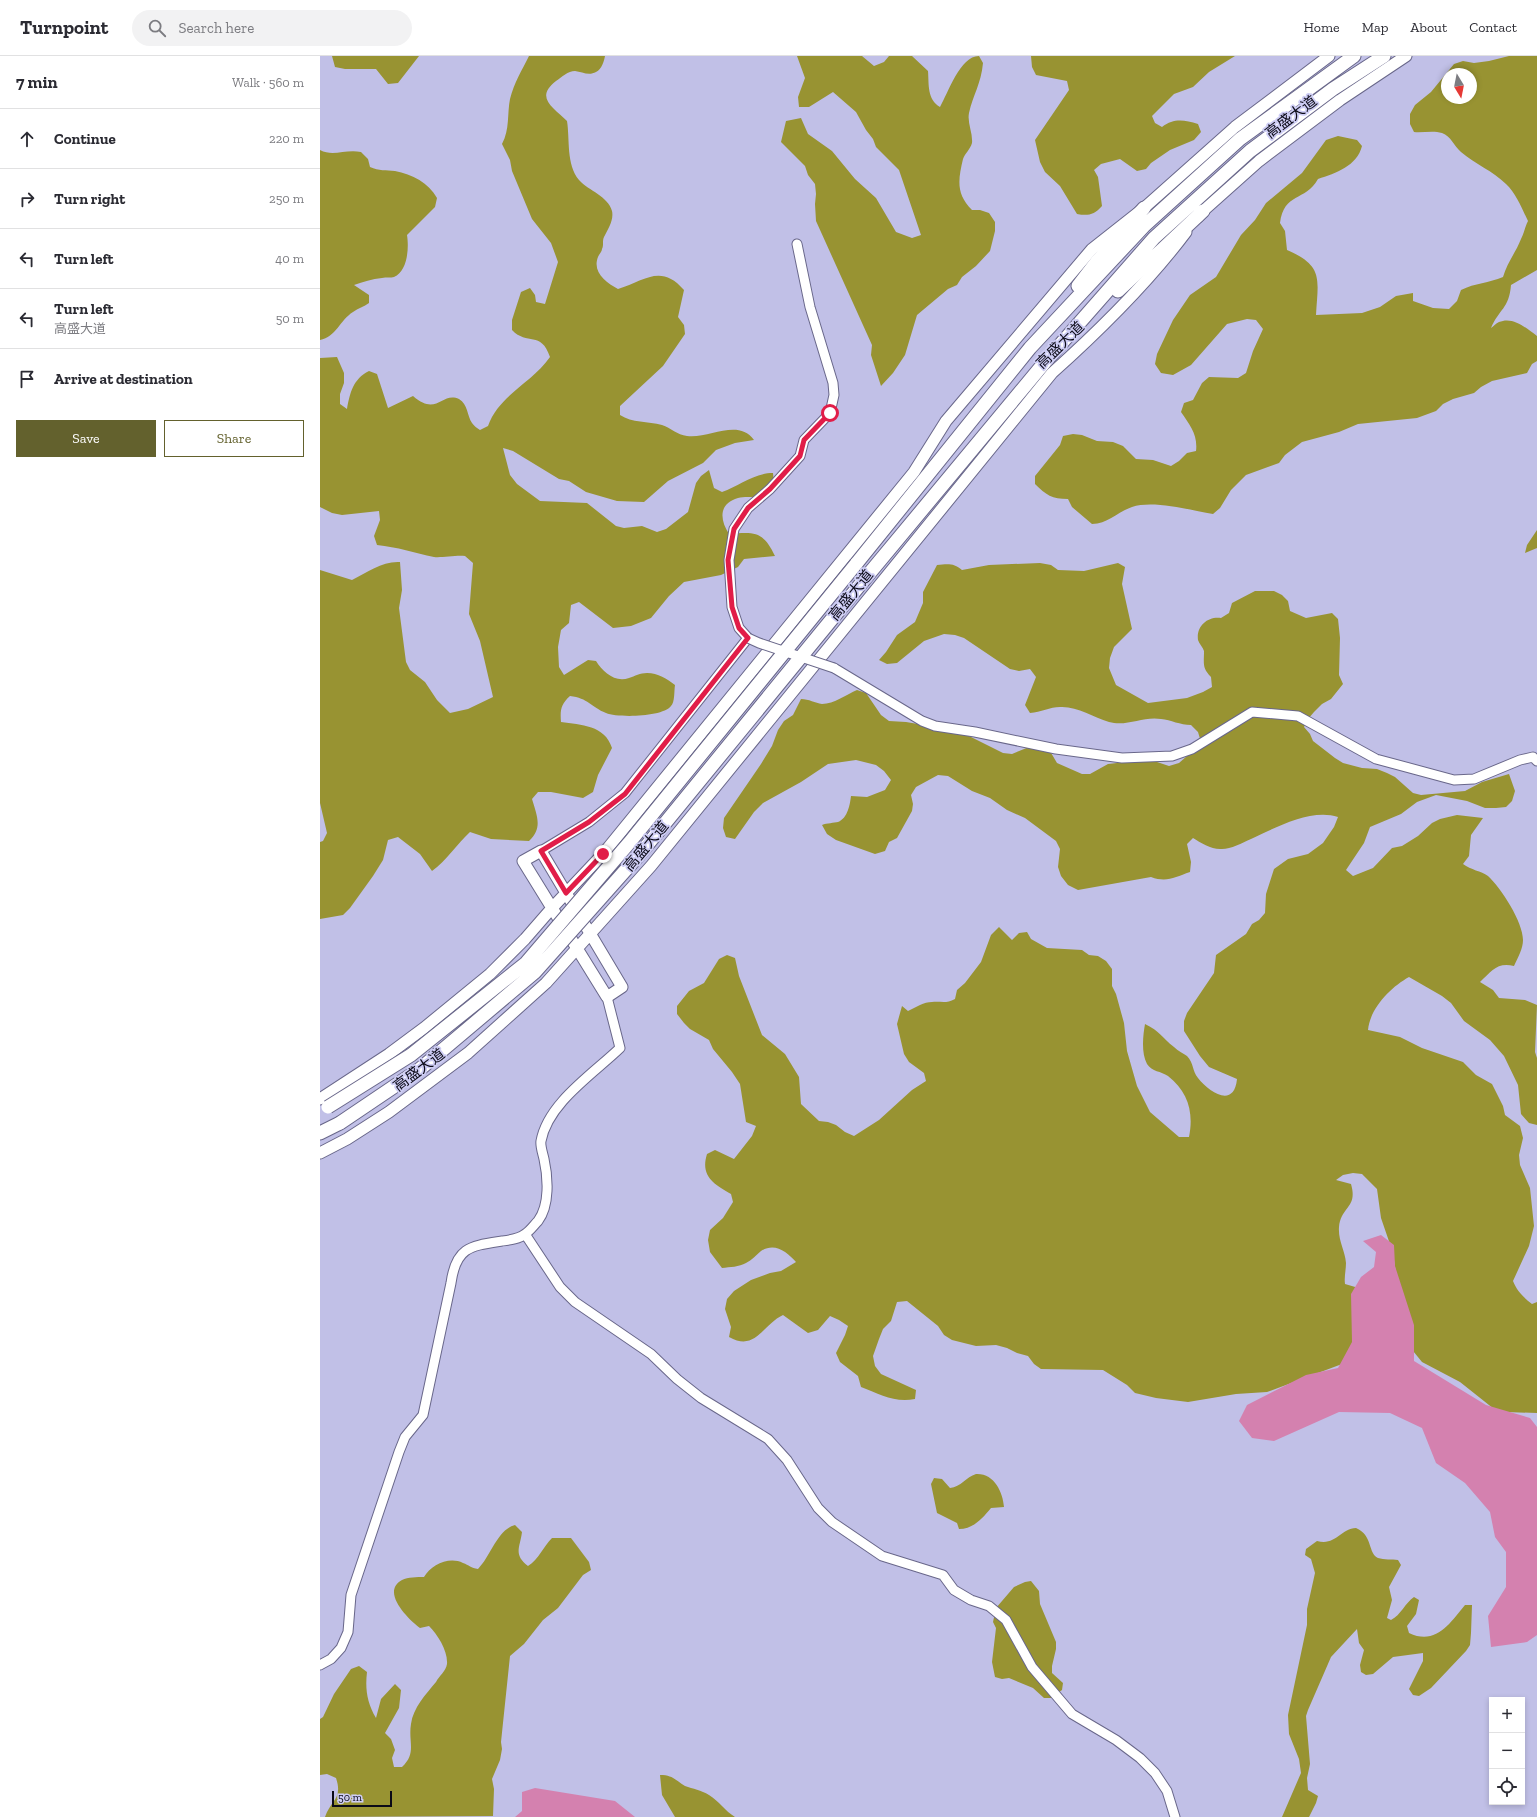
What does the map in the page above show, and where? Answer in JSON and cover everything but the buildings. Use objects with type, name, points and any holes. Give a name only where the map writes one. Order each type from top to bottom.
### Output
[{"type":"highway","name":"高盛大道","points":[[323,1106],[411,1055],[526,962],[629,844],[1030,348],[1144,226],[1223,154],[1240,139],[1324,76],[1354,56]]},
{"type":"highway","name":"高盛大道","points":[[320,1133],[340,1123],[420,1069],[534,972],[639,855],[1044,362],[1154,238],[1250,151],[1333,89],[1384,56]]},
{"type":"highway","points":[[1030,348],[1098,260],[1144,208]]},
{"type":"highway","points":[[1044,362],[1162,248],[1203,211]]},
{"type":"main road","name":"高盛大道","points":[[323,1106],[459,1000],[500,964],[603,854],[904,485],[951,415],[1092,249],[1144,208],[1235,127],[1329,56]]},
{"type":"main road","name":"高盛大道","points":[[320,1153],[347,1139],[389,1112],[468,1053],[546,983],[650,866],[1052,373],[1090,339],[1171,252],[1203,211],[1259,161],[1340,100],[1406,56]]},
{"type":"main road","points":[[541,851],[566,893],[622,987],[607,997],[523,861],[541,851]]},
{"type":"street","points":[[797,244],[810,307],[833,383],[834,395],[830,413],[804,440],[800,456],[770,489],[748,508],[734,529],[728,560],[732,607],[739,628],[748,638],[834,668],[922,721],[935,726],[975,732],[1056,749],[1122,758],[1172,756],[1192,749],[1252,712],[1298,716],[1376,759],[1454,780],[1474,779],[1520,760],[1533,757],[1537,761]]},
{"type":"street","points":[[541,851],[589,822],[625,794],[748,638]]},
{"type":"street","points":[[320,1665],[331,1659],[341,1648],[348,1632],[351,1595],[399,1452],[405,1437],[423,1415],[453,1267],[462,1253],[477,1245],[512,1240],[525,1234],[539,1219],[547,1198],[548,1177],[541,1142],[547,1126],[562,1100],[620,1048],[607,997]]},
{"type":"street","points":[[525,1234],[560,1287],[574,1302],[652,1354],[677,1379],[701,1398],[768,1439],[786,1460],[818,1508],[832,1522],[882,1556],[943,1575],[954,1590],[971,1600],[989,1606],[1006,1620],[1032,1667],[1072,1714],[1116,1740],[1140,1758],[1155,1773],[1167,1791],[1175,1817]]},
{"type":"shaded area","points":[[332,56],[419,56],[398,83],[388,84],[376,69],[345,69],[335,67]]},
{"type":"shaded area","points":[[529,56],[605,56],[601,67],[596,72],[588,74],[572,71],[567,73],[550,87],[546,98],[552,107],[567,121],[570,159],[575,174],[583,184],[607,201],[612,211],[609,228],[603,238],[603,246],[598,257],[597,267],[601,276],[609,284],[618,289],[652,276],[660,276],[668,277],[684,290],[678,317],[684,325],[685,334],[663,366],[620,406],[620,415],[635,421],[662,425],[677,433],[687,436],[704,435],[732,430],[747,434],[754,440],[735,443],[716,450],[703,463],[668,481],[644,502],[617,501],[586,492],[569,481],[559,479],[513,451],[503,448],[510,475],[517,484],[540,501],[587,503],[616,526],[624,528],[642,526],[657,532],[666,529],[688,512],[696,483],[701,476],[709,470],[714,488],[722,492],[753,477],[773,473],[774,483],[757,496],[740,497],[727,504],[724,508],[723,518],[729,534],[752,533],[757,535],[766,542],[775,556],[744,559],[738,567],[721,575],[684,582],[669,596],[651,618],[631,626],[613,628],[579,602],[571,605],[569,623],[561,630],[558,647],[559,667],[564,675],[588,660],[596,661],[606,673],[614,678],[624,679],[644,673],[659,675],[675,685],[674,699],[671,706],[666,710],[640,716],[620,716],[601,711],[581,699],[570,696],[562,708],[561,722],[584,725],[598,730],[609,740],[612,748],[598,775],[593,792],[583,798],[551,792],[538,792],[532,799],[538,822],[536,831],[529,841],[491,839],[470,832],[432,871],[420,854],[398,837],[388,840],[383,860],[350,908],[343,915],[320,919],[320,842],[323,841],[327,833],[320,803],[320,570],[352,580],[381,565],[400,562],[402,590],[399,608],[406,662],[410,670],[425,682],[437,700],[450,713],[468,709],[493,697],[480,641],[469,614],[473,563],[465,556],[434,557],[377,545],[374,536],[380,520],[379,511],[342,515],[332,513],[320,507],[320,358],[337,357],[344,373],[344,383],[340,394],[340,404],[347,409],[349,397],[353,387],[359,378],[369,371],[377,374],[388,408],[413,396],[421,402],[428,404],[434,404],[453,397],[462,401],[472,423],[480,430],[488,426],[493,415],[508,397],[543,366],[550,357],[546,349],[538,341],[518,335],[512,330],[512,320],[521,292],[530,288],[535,295],[536,302],[545,304],[558,262],[551,243],[532,219],[512,171],[510,160],[502,144],[505,138],[508,122],[510,99],[518,77]]},
{"type":"shaded area","points":[[797,56],[862,56],[874,66],[884,62],[889,56],[912,56],[928,71],[931,96],[940,107],[960,68],[972,58],[979,56],[983,63],[981,77],[969,113],[972,143],[963,159],[959,180],[963,198],[972,210],[980,210],[989,213],[995,222],[995,231],[990,251],[976,266],[962,277],[957,285],[948,289],[917,315],[905,355],[893,373],[881,386],[871,355],[872,345],[816,221],[815,184],[808,175],[805,166],[781,142],[786,121],[801,118],[808,134],[832,151],[855,179],[876,198],[896,232],[912,238],[921,235],[899,170],[876,147],[873,139],[856,112],[833,92],[809,107],[799,107],[798,97],[805,78]]},
{"type":"shaded area","points":[[1031,56],[1235,56],[1209,72],[1193,87],[1174,94],[1152,116],[1155,123],[1162,127],[1175,121],[1198,124],[1201,132],[1194,140],[1170,150],[1151,163],[1146,169],[1137,171],[1120,159],[1101,164],[1094,170],[1098,177],[1102,206],[1091,214],[1084,215],[1077,214],[1060,186],[1045,172],[1040,162],[1035,140],[1069,90],[1067,81],[1036,75],[1032,67]]},
{"type":"shaded area","points":[[1509,56],[1537,56],[1537,270],[1511,285],[1506,304],[1491,328],[1499,322],[1509,321],[1519,324],[1537,336],[1537,361],[1532,364],[1527,373],[1492,381],[1474,393],[1453,399],[1443,404],[1436,411],[1417,418],[1358,424],[1339,432],[1302,442],[1285,455],[1279,463],[1246,475],[1231,490],[1220,508],[1213,514],[1172,506],[1141,505],[1127,509],[1103,522],[1092,524],[1072,507],[1068,499],[1050,496],[1035,484],[1035,476],[1060,445],[1063,436],[1073,434],[1082,435],[1097,441],[1113,442],[1123,446],[1136,459],[1153,460],[1171,466],[1187,453],[1196,451],[1195,435],[1181,412],[1184,403],[1193,400],[1202,383],[1209,377],[1238,378],[1246,373],[1253,351],[1263,329],[1256,320],[1247,319],[1227,324],[1191,365],[1173,375],[1161,373],[1155,364],[1157,354],[1173,320],[1190,295],[1216,277],[1241,235],[1255,220],[1266,203],[1302,173],[1326,140],[1338,136],[1357,140],[1362,146],[1356,159],[1351,164],[1339,171],[1318,179],[1307,191],[1290,202],[1282,213],[1280,223],[1285,231],[1287,250],[1307,262],[1313,268],[1316,275],[1318,292],[1316,315],[1362,313],[1380,307],[1396,296],[1413,293],[1413,301],[1433,308],[1449,309],[1457,301],[1461,290],[1503,277],[1528,221],[1516,196],[1501,179],[1461,152],[1445,134],[1435,132],[1414,132],[1410,124],[1410,114],[1415,105],[1431,92],[1441,80],[1441,104],[1477,104],[1477,68],[1451,68],[1454,64],[1463,61],[1474,63]]},
{"type":"shaded area","points":[[320,150],[330,153],[350,151],[361,152],[368,159],[370,167],[379,170],[408,174],[425,184],[437,198],[435,207],[407,235],[408,246],[405,264],[399,274],[394,277],[375,279],[354,285],[369,295],[369,303],[349,315],[334,332],[320,340]]},
{"type":"shaded area","points":[[1537,530],[1537,548],[1525,553],[1527,545]]},
{"type":"shaded area","points":[[1040,563],[1051,565],[1058,570],[1084,571],[1118,563],[1125,567],[1122,584],[1132,629],[1114,647],[1110,658],[1109,668],[1116,685],[1148,703],[1187,698],[1212,687],[1211,677],[1204,666],[1204,651],[1198,640],[1201,626],[1207,620],[1221,618],[1229,613],[1232,603],[1255,591],[1274,591],[1282,595],[1288,601],[1290,611],[1306,618],[1332,613],[1338,619],[1340,638],[1339,675],[1343,684],[1331,699],[1322,704],[1308,719],[1304,727],[1310,734],[1313,741],[1343,763],[1362,768],[1377,769],[1387,773],[1395,777],[1413,793],[1421,795],[1465,791],[1482,782],[1509,774],[1515,791],[1512,801],[1506,807],[1485,808],[1467,801],[1436,795],[1417,802],[1401,814],[1370,827],[1364,843],[1346,870],[1353,876],[1373,868],[1392,848],[1402,846],[1418,836],[1432,823],[1440,819],[1457,815],[1483,818],[1471,835],[1469,856],[1463,864],[1488,876],[1493,881],[1505,897],[1515,915],[1522,933],[1523,943],[1514,966],[1499,966],[1480,982],[1493,990],[1499,998],[1525,1000],[1537,1005],[1535,1052],[1537,1058],[1537,1125],[1529,1123],[1521,1114],[1518,1085],[1504,1056],[1490,1040],[1464,1021],[1451,1003],[1442,996],[1409,977],[1395,986],[1382,999],[1373,1014],[1368,1030],[1400,1037],[1422,1048],[1463,1062],[1476,1075],[1492,1084],[1503,1106],[1505,1115],[1520,1126],[1523,1138],[1519,1155],[1520,1165],[1530,1188],[1534,1226],[1529,1246],[1513,1281],[1518,1291],[1526,1299],[1532,1304],[1537,1302],[1537,1413],[1506,1412],[1494,1409],[1460,1382],[1422,1362],[1409,1346],[1405,1336],[1393,1253],[1381,1218],[1377,1189],[1362,1174],[1353,1173],[1343,1175],[1336,1180],[1351,1184],[1353,1192],[1351,1203],[1340,1220],[1339,1227],[1346,1263],[1345,1284],[1362,1289],[1377,1300],[1342,1364],[1267,1392],[1236,1394],[1188,1402],[1156,1398],[1135,1393],[1127,1385],[1103,1370],[1041,1369],[1034,1364],[1028,1356],[1007,1348],[996,1345],[976,1346],[952,1340],[944,1335],[938,1326],[907,1301],[897,1302],[891,1321],[883,1329],[873,1356],[875,1366],[881,1374],[916,1390],[915,1399],[894,1399],[861,1387],[858,1376],[840,1362],[836,1353],[848,1326],[830,1316],[818,1330],[808,1333],[783,1315],[752,1339],[738,1341],[729,1337],[731,1327],[725,1309],[727,1299],[734,1291],[751,1280],[770,1273],[781,1271],[796,1262],[780,1249],[766,1248],[743,1264],[734,1267],[722,1268],[710,1252],[708,1240],[710,1230],[723,1218],[733,1202],[731,1194],[714,1183],[707,1174],[705,1162],[707,1154],[715,1150],[734,1159],[752,1136],[756,1126],[746,1122],[740,1084],[713,1049],[709,1040],[690,1029],[684,1023],[677,1014],[677,1006],[689,991],[704,983],[719,959],[727,955],[735,958],[739,976],[762,1035],[785,1054],[799,1077],[801,1104],[819,1121],[836,1125],[845,1132],[854,1136],[879,1120],[912,1090],[926,1081],[924,1073],[909,1062],[904,1054],[897,1024],[902,1006],[908,1011],[926,1003],[946,1002],[955,999],[957,990],[965,983],[981,962],[991,935],[999,927],[1012,940],[1019,933],[1027,932],[1031,939],[1047,948],[1082,950],[1089,955],[1098,956],[1106,961],[1112,969],[1112,986],[1116,994],[1124,1023],[1127,1051],[1137,1086],[1150,1112],[1179,1137],[1189,1137],[1191,1119],[1188,1103],[1175,1082],[1165,1074],[1151,1069],[1147,1064],[1143,1049],[1145,1024],[1154,1029],[1187,1056],[1191,1061],[1196,1075],[1208,1088],[1220,1095],[1226,1096],[1235,1088],[1237,1079],[1209,1067],[1184,1031],[1184,1021],[1187,1013],[1214,973],[1216,955],[1246,934],[1252,924],[1259,920],[1265,913],[1266,894],[1274,869],[1288,859],[1308,854],[1323,843],[1334,827],[1338,817],[1316,815],[1293,820],[1233,847],[1225,849],[1211,847],[1193,838],[1187,844],[1191,862],[1190,872],[1166,879],[1151,877],[1078,890],[1068,885],[1061,876],[1058,867],[1060,849],[1056,841],[1025,818],[1007,810],[990,798],[972,791],[948,776],[938,775],[916,787],[911,795],[913,804],[912,811],[897,838],[889,842],[885,851],[875,854],[836,840],[827,834],[822,825],[838,822],[844,817],[848,810],[851,796],[867,797],[885,790],[891,780],[884,771],[876,765],[856,760],[828,764],[801,782],[763,803],[754,812],[735,839],[726,837],[723,828],[724,818],[761,764],[772,746],[778,730],[784,721],[793,715],[801,699],[827,704],[857,690],[866,693],[881,715],[889,721],[906,722],[942,728],[965,734],[1003,753],[1012,754],[1039,743],[1047,746],[1057,763],[1082,774],[1090,774],[1108,764],[1135,761],[1154,761],[1169,766],[1179,763],[1201,742],[1198,732],[1191,725],[1154,718],[1122,723],[1109,722],[1079,710],[1066,707],[1030,713],[1025,705],[1036,677],[1030,669],[1019,671],[1010,669],[964,638],[944,634],[924,641],[897,663],[887,664],[879,660],[897,635],[915,622],[923,603],[923,592],[937,565],[951,564],[962,570],[989,565]]},
{"type":"shaded area","points":[[1381,1235],[1394,1245],[1395,1266],[1414,1325],[1414,1361],[1486,1405],[1530,1418],[1537,1427],[1537,1635],[1527,1642],[1491,1647],[1488,1616],[1506,1587],[1506,1552],[1495,1537],[1490,1512],[1465,1483],[1436,1463],[1422,1428],[1390,1413],[1339,1412],[1274,1441],[1252,1438],[1239,1421],[1247,1405],[1306,1375],[1338,1368],[1352,1342],[1351,1294],[1361,1277],[1374,1267],[1376,1252],[1363,1241]]},
{"type":"shaded area","points":[[976,1474],[993,1480],[1002,1495],[1004,1507],[991,1508],[973,1525],[964,1529],[959,1529],[957,1523],[937,1513],[931,1484],[934,1478],[942,1479],[950,1488],[960,1484]]},
{"type":"shaded area","points":[[515,1525],[522,1532],[519,1547],[520,1558],[528,1566],[535,1560],[552,1538],[571,1538],[589,1562],[591,1570],[583,1575],[558,1608],[543,1620],[524,1644],[510,1656],[501,1742],[502,1749],[500,1760],[492,1779],[494,1789],[493,1816],[325,1817],[337,1795],[338,1785],[336,1778],[327,1774],[320,1775],[320,1719],[323,1717],[334,1694],[351,1669],[359,1666],[367,1672],[367,1696],[376,1718],[381,1699],[395,1684],[401,1690],[399,1708],[385,1733],[391,1739],[395,1750],[392,1758],[394,1767],[402,1767],[407,1762],[411,1752],[410,1730],[414,1712],[444,1671],[447,1664],[446,1654],[436,1634],[429,1626],[420,1628],[409,1619],[399,1606],[395,1598],[394,1591],[396,1585],[404,1579],[424,1577],[436,1565],[446,1561],[458,1561],[478,1569],[483,1564],[503,1532]]},
{"type":"shaded area","points":[[1356,1528],[1365,1535],[1375,1556],[1380,1559],[1398,1560],[1401,1565],[1389,1587],[1392,1600],[1387,1618],[1391,1620],[1394,1618],[1414,1597],[1419,1600],[1416,1614],[1407,1626],[1409,1633],[1427,1637],[1442,1631],[1465,1605],[1472,1605],[1470,1645],[1431,1688],[1419,1696],[1413,1695],[1409,1689],[1423,1661],[1423,1653],[1393,1657],[1373,1674],[1366,1675],[1361,1672],[1360,1665],[1364,1650],[1359,1643],[1357,1629],[1331,1657],[1306,1716],[1310,1764],[1307,1778],[1308,1790],[1318,1796],[1316,1803],[1309,1817],[1282,1817],[1301,1773],[1299,1759],[1289,1734],[1288,1715],[1307,1625],[1307,1609],[1315,1573],[1311,1559],[1305,1555],[1306,1549],[1317,1541],[1329,1541],[1346,1531]]},
{"type":"shaded area","points":[[1031,1581],[1039,1591],[1040,1604],[1056,1642],[1052,1673],[1063,1683],[1062,1690],[1051,1698],[1044,1698],[1033,1688],[1009,1678],[1002,1679],[995,1677],[992,1662],[996,1628],[993,1622],[996,1608],[1014,1587]]},
{"type":"shaded area","points":[[660,1775],[674,1778],[685,1786],[706,1793],[713,1797],[735,1817],[675,1817],[662,1795]]},
{"type":"shaded area","points":[[535,1788],[615,1801],[635,1817],[515,1817],[522,1811],[522,1792]]},
{"type":"route","points":[[603,854],[566,893],[541,851],[589,822],[625,794],[748,638],[739,628],[732,607],[728,560],[734,529],[748,508],[770,489],[800,456],[804,440],[830,413]]}]
